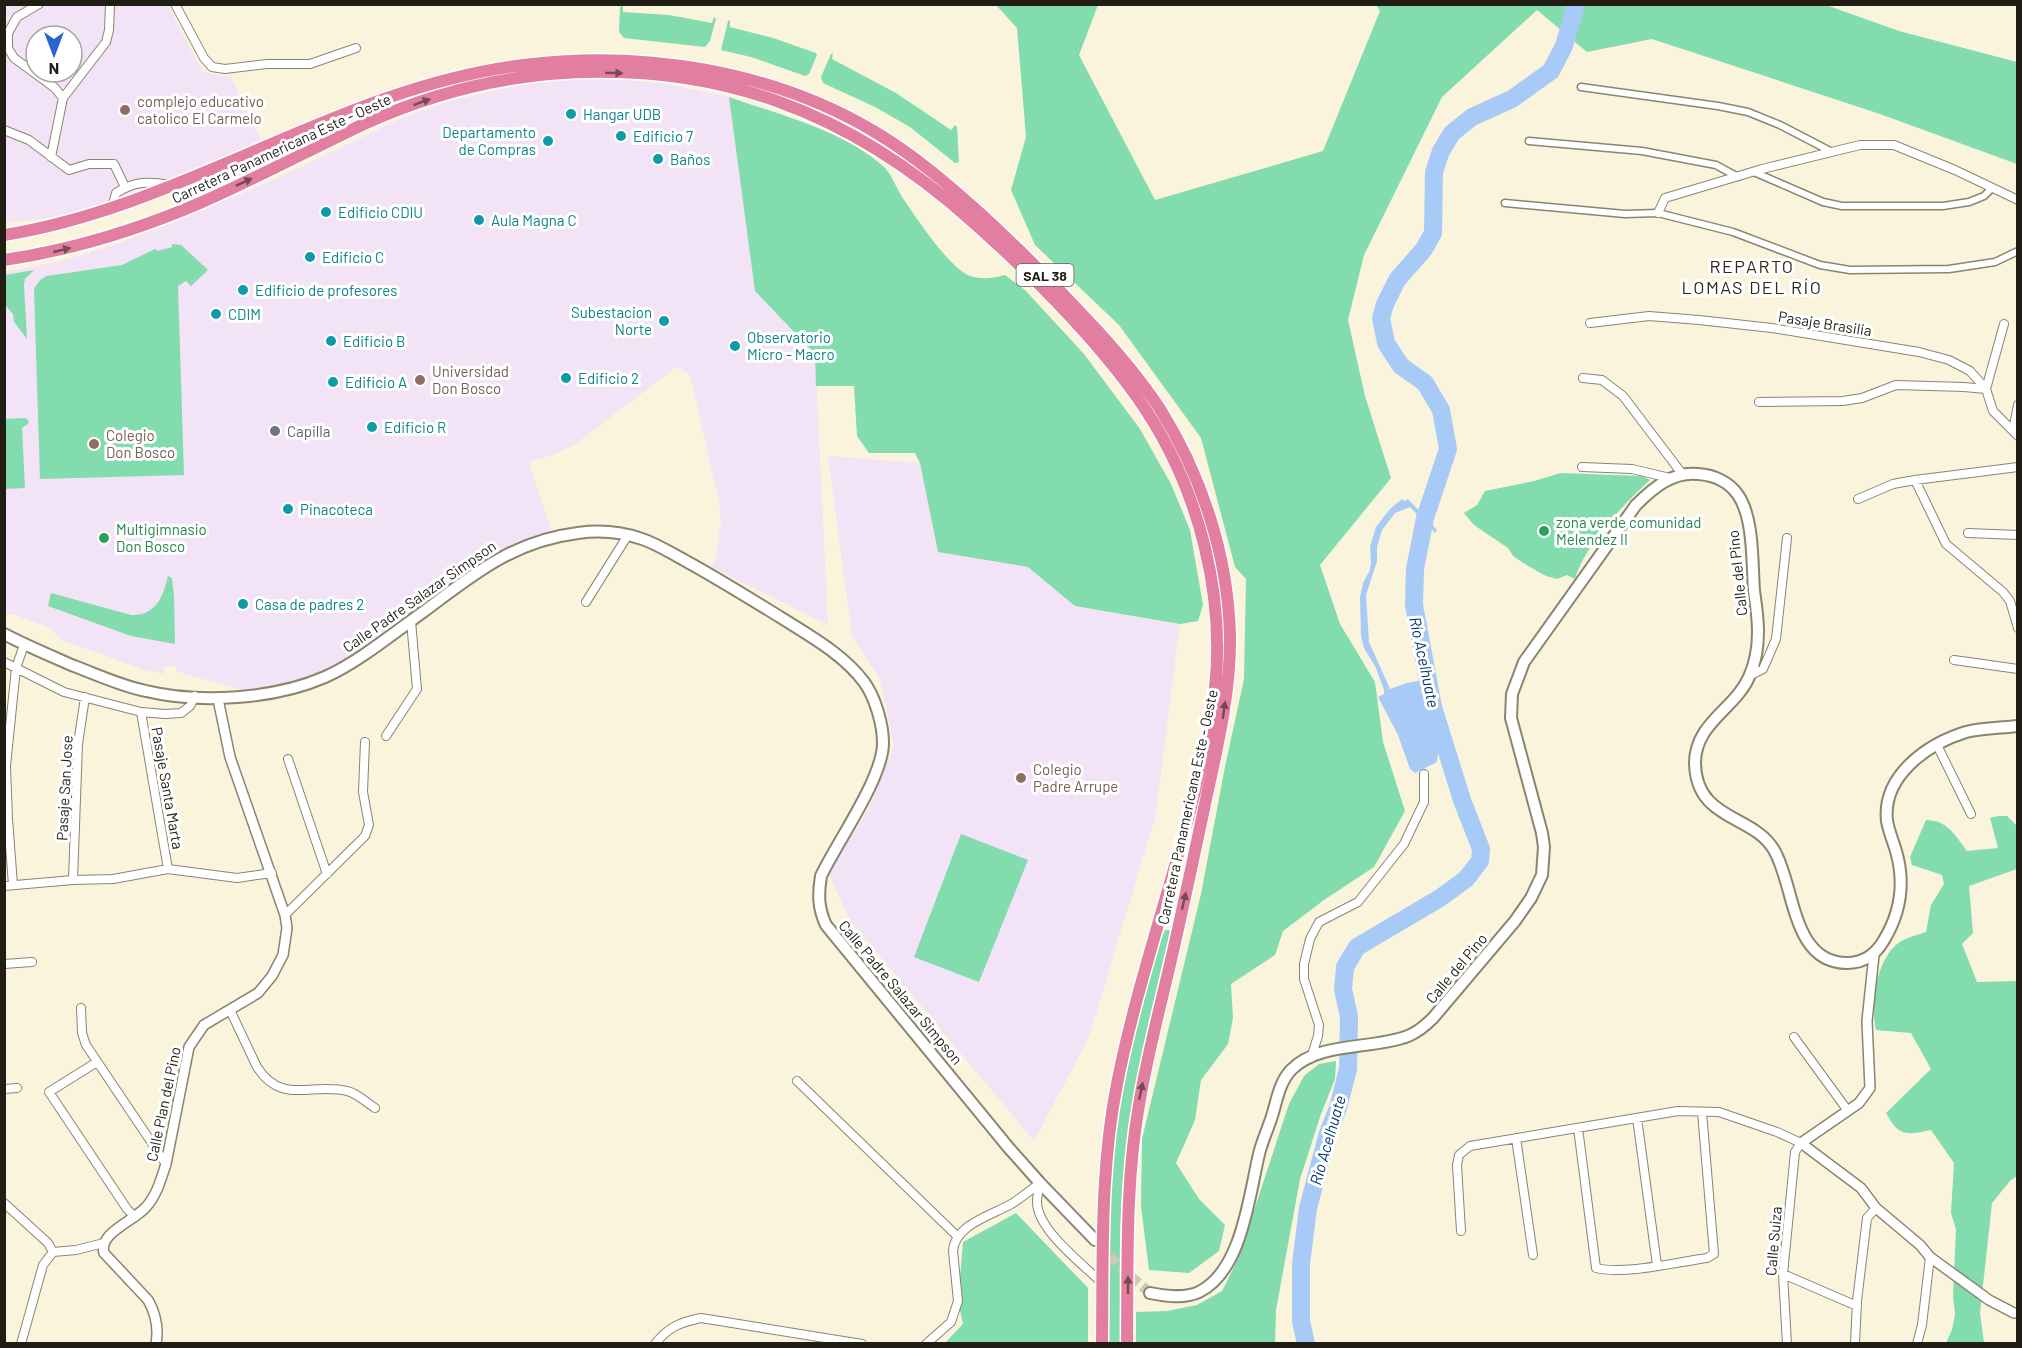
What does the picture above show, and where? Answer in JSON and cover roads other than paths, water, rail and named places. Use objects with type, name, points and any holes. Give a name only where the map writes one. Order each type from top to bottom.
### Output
[{"type":"highway","name":"Carretera Panamericana Este - Oeste","points":[[4,235],[68,222],[173,186],[374,102],[449,78],[523,65],[577,61],[628,61],[697,68],[765,85],[811,102],[874,132],[912,157],[943,180],[1007,237],[1074,305],[1124,361],[1159,408],[1182,449],[1199,486],[1209,516],[1222,562],[1230,634],[1228,676],[1222,721],[1135,1129],[1129,1183],[1127,1344]]},
{"type":"highway","name":"Carretera Panamericana Este - Oeste","points":[[4,260],[95,242],[168,216],[234,187],[368,122],[442,95],[519,78],[549,74],[623,73],[689,78],[716,83],[772,99],[841,128],[924,180],[986,234],[1044,291],[1107,360],[1137,397],[1177,465],[1194,511],[1209,564],[1214,599],[1215,692],[1207,738],[1128,1037],[1108,1138],[1103,1196],[1102,1344]]},
{"type":"main road","name":"Calle del Pino","points":[[1311,1058],[1328,1050],[1381,1044],[1410,1035],[1433,1018],[1515,921],[1531,898],[1542,875],[1544,847],[1511,718],[1511,700],[1515,681],[1524,662],[1636,506],[1651,491],[1671,478],[1683,475],[1700,474],[1719,479],[1731,487],[1739,497],[1750,532],[1758,632],[1749,676],[1743,688],[1715,718],[1700,740],[1695,764],[1700,786],[1716,808],[1757,834],[1773,848],[1783,868],[1799,928],[1820,954],[1837,962],[1858,962],[1874,955]]},
{"type":"main road","name":"Calle Padre Salazar Simpson","points":[[4,634],[24,645],[124,686],[164,694],[218,699],[282,690],[340,670],[491,563],[522,547],[552,537],[581,532],[628,535],[646,540],[716,577],[817,640],[847,663],[869,690],[882,730],[882,754],[876,770],[861,803],[821,876],[820,911],[826,925],[1040,1183],[1095,1240]]},
{"type":"main road","points":[[1874,955],[1894,921],[1902,885],[1900,867],[1888,825],[1887,800],[1905,770],[1916,759],[1937,745],[1969,731],[2018,726]]},
{"type":"main road","points":[[1150,1293],[1165,1296],[1186,1296],[1198,1293],[1225,1269],[1237,1243],[1260,1151],[1281,1087],[1293,1068],[1311,1058]]},
{"type":"street","points":[[39,4],[17,17],[8,33],[8,48],[14,58],[54,88],[63,98]]},
{"type":"street","points":[[51,157],[63,98],[106,42],[110,4]]},
{"type":"street","points":[[176,4],[204,58],[212,67],[225,69],[267,64],[310,64],[356,48]]},
{"type":"street","points":[[1581,87],[1748,112],[1780,125],[1833,152]]},
{"type":"street","points":[[4,130],[29,140],[69,170],[89,164],[114,164],[125,187]]},
{"type":"street","points":[[1529,141],[1642,151],[1716,165],[1738,177]]},
{"type":"street","points":[[1658,213],[1665,198],[1860,145],[1894,145],[1955,170],[2018,200]]},
{"type":"street","points":[[1754,172],[1823,202],[1842,206],[1943,206],[1969,202],[1984,196],[1992,188]]},
{"type":"street","points":[[112,207],[116,193],[125,187],[148,181],[173,186]]},
{"type":"street","points":[[1505,203],[1625,214],[1658,213],[1733,232],[1820,265],[1850,270],[1949,269],[1995,262],[2018,251]]},
{"type":"street","name":"Pasaje Brasilia","points":[[1590,323],[1649,316],[1699,320],[1772,328],[1919,352],[1949,360],[1970,372],[1986,389],[1992,411],[2015,433]]},
{"type":"street","points":[[1759,402],[1862,398],[1896,385],[1986,389],[2004,324]]},
{"type":"street","points":[[1583,378],[1602,380],[1623,396],[1683,475]]},
{"type":"street","points":[[2015,433],[2018,405]]},
{"type":"street","points":[[1858,499],[1893,484],[2018,466]]},
{"type":"street","points":[[1582,467],[1632,470],[1671,478]]},
{"type":"street","points":[[1915,480],[1946,544],[2003,592],[2010,601],[2018,628]]},
{"type":"street","points":[[1968,533],[2018,535]]},
{"type":"street","points":[[586,602],[628,535]]},
{"type":"street","points":[[1749,676],[1763,669],[1776,639],[1787,538]]},
{"type":"street","points":[[386,736],[417,689],[411,621]]},
{"type":"street","points":[[14,885],[6,819],[5,766],[16,668],[24,645]]},
{"type":"street","points":[[1954,660],[2018,669]]},
{"type":"street","points":[[4,662],[64,692],[141,712],[180,713],[190,706],[195,696]]},
{"type":"street","name":"Pasaje San Jose","points":[[73,880],[78,744],[85,697]]},
{"type":"street","name":"Calle Plan del Pino","points":[[104,1243],[108,1235],[135,1217],[152,1199],[160,1182],[166,1164],[189,1047],[204,1025],[258,993],[277,969],[283,955],[287,928],[285,915],[230,757],[218,699]]},
{"type":"street","name":"Pasaje Santa Marta","points":[[141,712],[168,869]]},
{"type":"street","points":[[285,915],[365,836],[369,825],[363,792],[365,742]]},
{"type":"street","points":[[1937,745],[1971,814]]},
{"type":"street","points":[[288,759],[327,874]]},
{"type":"street","points":[[1311,1058],[1318,1036],[1318,1025],[1304,979],[1304,964],[1310,939],[1319,922],[1358,902],[1404,844],[1424,802],[1424,774]]},
{"type":"street","points":[[4,886],[113,879],[168,869],[237,878],[272,873]]},
{"type":"street","points":[[1801,1143],[1848,1111],[1866,1096],[1870,1088],[1867,1021],[1874,955]]},
{"type":"street","points":[[4,964],[32,962]]},
{"type":"street","points":[[81,1008],[82,1034],[86,1045],[166,1164]]},
{"type":"street","points":[[230,1010],[262,1075],[280,1088],[292,1091],[350,1091],[375,1108]]},
{"type":"street","points":[[1794,1037],[1848,1111]]},
{"type":"street","points":[[97,1062],[49,1092],[127,1209],[135,1217]]},
{"type":"street","points":[[797,1081],[957,1236]]},
{"type":"street","points":[[4,1089],[17,1088]]},
{"type":"street","points":[[1461,1232],[1457,1165],[1459,1155],[1470,1146],[1678,1111],[1719,1112],[1777,1132],[1801,1143],[1861,1188],[1876,1208],[1920,1245],[1930,1257],[1989,1300],[2013,1313],[2018,1313]]},
{"type":"street","points":[[1578,1128],[1596,1268],[1608,1270],[1657,1265],[1707,1258],[1714,1254],[1702,1112]]},
{"type":"street","points":[[1637,1118],[1657,1265]]},
{"type":"street","points":[[1516,1138],[1533,1255]]},
{"type":"street","name":"Calle Suiza","points":[[1787,1344],[1783,1274],[1795,1152],[1801,1143]]},
{"type":"street","points":[[1040,1183],[1037,1202],[1043,1221],[1062,1245],[1102,1284]]},
{"type":"street","points":[[926,1344],[951,1322],[958,1301],[953,1251],[953,1243],[957,1236],[965,1228],[1013,1202],[1040,1183]]},
{"type":"street","points":[[4,1203],[48,1243],[53,1252]]},
{"type":"street","points":[[1855,1344],[1866,1218],[1876,1208]]},
{"type":"street","points":[[21,1344],[43,1265],[53,1252],[76,1250],[104,1243],[104,1253],[148,1300],[157,1325],[156,1344]]},
{"type":"street","points":[[1917,1344],[1922,1325],[1930,1257]]},
{"type":"street","points":[[1783,1274],[1857,1306]]},
{"type":"street","points":[[655,1344],[663,1333],[680,1322],[701,1318],[862,1344]]},
{"type":"water","points":[[1402,499],[1405,501],[1408,499],[1437,530],[1435,533],[1410,507],[1395,513],[1382,530],[1377,547],[1377,561],[1366,595],[1369,642],[1390,689],[1423,680],[1436,726],[1439,742],[1437,762],[1415,773],[1410,769],[1398,735],[1378,697],[1384,694],[1384,690],[1376,668],[1364,648],[1361,636],[1360,597],[1363,583],[1370,570],[1370,547],[1376,527],[1390,509]]},
{"type":"waterway","name":"Río Acelhuate","points":[[1306,1344],[1301,1321],[1301,1264],[1308,1208],[1348,1069],[1349,1017],[1343,989],[1345,967],[1357,947],[1440,898],[1466,879],[1480,861],[1481,849],[1462,800],[1433,707],[1414,605],[1415,569],[1425,518],[1448,449],[1441,410],[1425,383],[1401,366],[1386,343],[1381,318],[1397,280],[1424,249],[1433,233],[1434,172],[1441,151],[1452,133],[1472,117],[1512,99],[1551,71],[1564,46],[1576,4]]},
{"type":"tunnel","points":[[1099,1245],[1150,1293]]},
{"type":"place","name":"complejo educativo catolico El Carmelo","points":[[125,110]]},
{"type":"place","name":"Hangar UDB","points":[[571,114]]},
{"type":"place","name":"Edificio 7","points":[[621,136]]},
{"type":"place","name":"Departamento de Compras","points":[[548,141]]},
{"type":"place","name":"Baños","points":[[658,159]]},
{"type":"place","name":"Edificio CDIU","points":[[326,212]]},
{"type":"place","name":"Aula Magna C","points":[[479,220]]},
{"type":"place","name":"Edificio C","points":[[310,257]]},
{"type":"place","name":"Edificio de profesores","points":[[243,290]]},
{"type":"place","name":"CDIM","points":[[216,314]]},
{"type":"place","name":"Subestacion Norte","points":[[664,321]]},
{"type":"place","name":"Edificio B","points":[[331,341]]},
{"type":"place","name":"Observatorio Micro - Macro","points":[[735,346]]},
{"type":"place","name":"Edificio 2","points":[[566,378]]},
{"type":"place","name":"Universidad Don Bosco","points":[[420,380]]},
{"type":"place","name":"Edificio A","points":[[333,382]]},
{"type":"place","name":"Edificio R","points":[[372,427]]},
{"type":"place","name":"Capilla","points":[[275,431]]},
{"type":"place","name":"Colegio Don Bosco","points":[[94,444]]},
{"type":"place","name":"Pinacoteca","points":[[288,509]]},
{"type":"place","name":"zona verde comunidad Melendez II","points":[[1544,531]]},
{"type":"place","name":"Multigimnasio Don Bosco","points":[[104,538]]},
{"type":"place","name":"Casa de padres 2","points":[[243,604]]},
{"type":"place","name":"Colegio Padre Arrupe","points":[[1021,778]]},
{"type":"district","name":"REPARTO LOMAS DEL RÍO","points":[[1752,276]]}]
